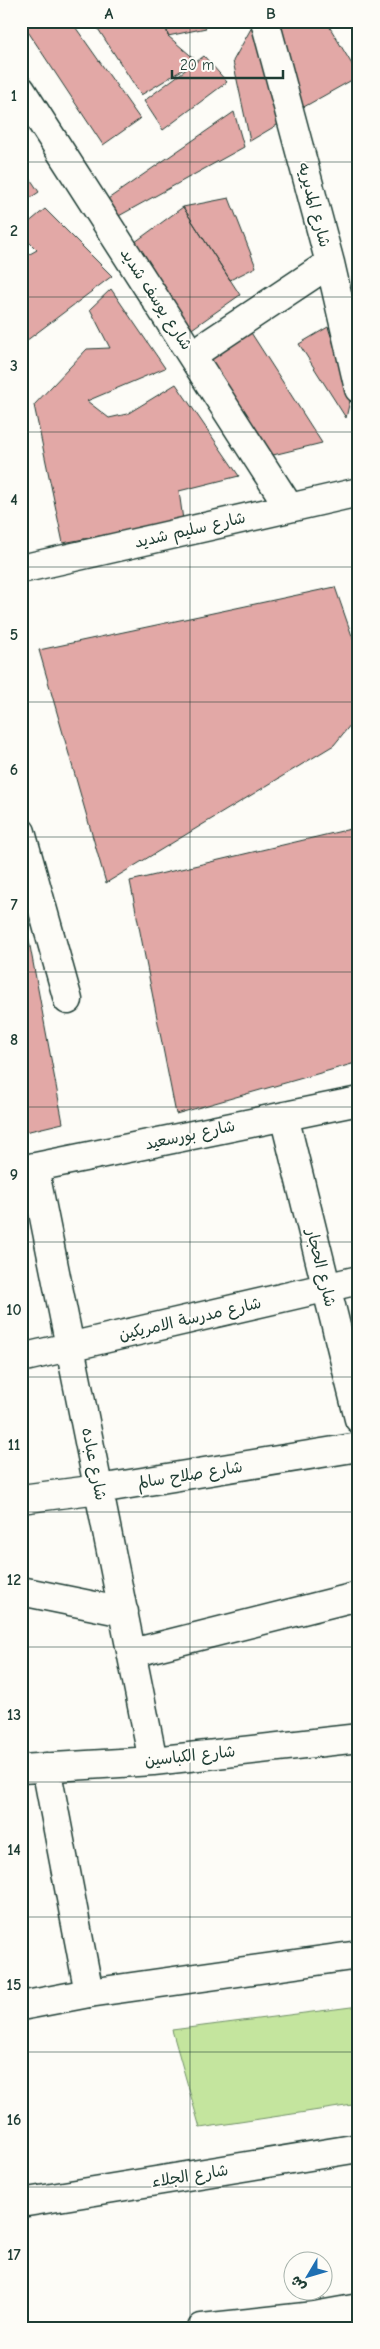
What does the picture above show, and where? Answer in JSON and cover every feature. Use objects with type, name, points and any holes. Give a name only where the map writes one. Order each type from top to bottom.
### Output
[{"type":"main road","name":"شارع المديريه","points":[[265,21],[330,263],[359,390]]},
{"type":"main road","name":"شارع يوسف شديد","points":[[21,90],[290,507]]},
{"type":"main road","points":[[192,356],[330,263]]},
{"type":"main road","name":"شارع سليم شديد","points":[[21,569],[359,492]]},
{"type":"main road","points":[[21,832],[29,891],[68,1000]]},
{"type":"main road","name":"شارع بورسعيد","points":[[28,1168],[359,1101]]},
{"type":"main road","name":"شارع الحجار","points":[[284,1116],[359,1419]]},
{"type":"main road","name":"شارع عباده","points":[[28,1168],[71,1346],[153,1761]]},
{"type":"main road","name":"شارع مدرسة الامريكين","points":[[21,1358],[359,1280]]},
{"type":"main road","name":"شارع صلاح سالم","points":[[21,1499],[99,1489],[359,1448]]},
{"type":"main road","points":[[21,1591],[124,1612]]},
{"type":"main road","points":[[132,1653],[359,1596]]},
{"type":"main road","name":"شارع الكباسين","points":[[34,1768],[153,1761],[359,1738]]},
{"type":"main road","points":[[34,1768],[89,1994]]},
{"type":"main road","points":[[24,2007],[89,1994],[359,1955]]},
{"type":"main road","name":"شارع الجلاء","points":[[21,2203],[359,2148]]},
{"type":"main road","points":[[21,2185],[53,2198]]},
{"type":"main road","points":[[202,2328],[315,2322],[359,2308]]},
{"type":"green space","points":[[359,2006],[359,2104],[200,2128],[172,2030]]},
{"type":"building","points":[[21,21],[71,21],[140,119],[103,145]]},
{"type":"building","points":[[93,21],[165,21],[168,36],[197,61],[141,95]]},
{"type":"building","points":[[165,21],[205,21],[206,28],[168,36]]},
{"type":"building","points":[[273,21],[326,21],[359,76],[302,108]]},
{"type":"building","points":[[253,25],[282,122],[250,141],[233,61]]},
{"type":"building","points":[[204,56],[227,82],[163,130],[144,101]]},
{"type":"building","points":[[234,112],[244,147],[117,217],[105,201]]},
{"type":"building","points":[[21,165],[39,192],[21,204]]},
{"type":"building","points":[[229,198],[256,267],[230,280],[183,207]]},
{"type":"building","points":[[183,207],[240,295],[189,331],[131,245]]},
{"type":"building","points":[[45,209],[112,276],[26,341],[21,335],[21,259],[37,250],[27,240],[21,238],[21,229]]},
{"type":"building","points":[[111,289],[165,368],[87,401],[109,418],[127,414],[176,384],[239,476],[179,491],[183,520],[63,543],[34,405],[87,349],[110,348],[90,309]]},
{"type":"building","points":[[328,327],[351,396],[346,418],[299,344]]},
{"type":"building","points":[[248,328],[322,443],[269,456],[205,357]]},
{"type":"building","points":[[335,587],[359,656],[359,714],[334,745],[106,883],[39,650]]},
{"type":"building","points":[[359,827],[359,1062],[176,1114],[130,881]]},
{"type":"building","points":[[21,914],[24,914],[63,1123],[21,1133]]}]
